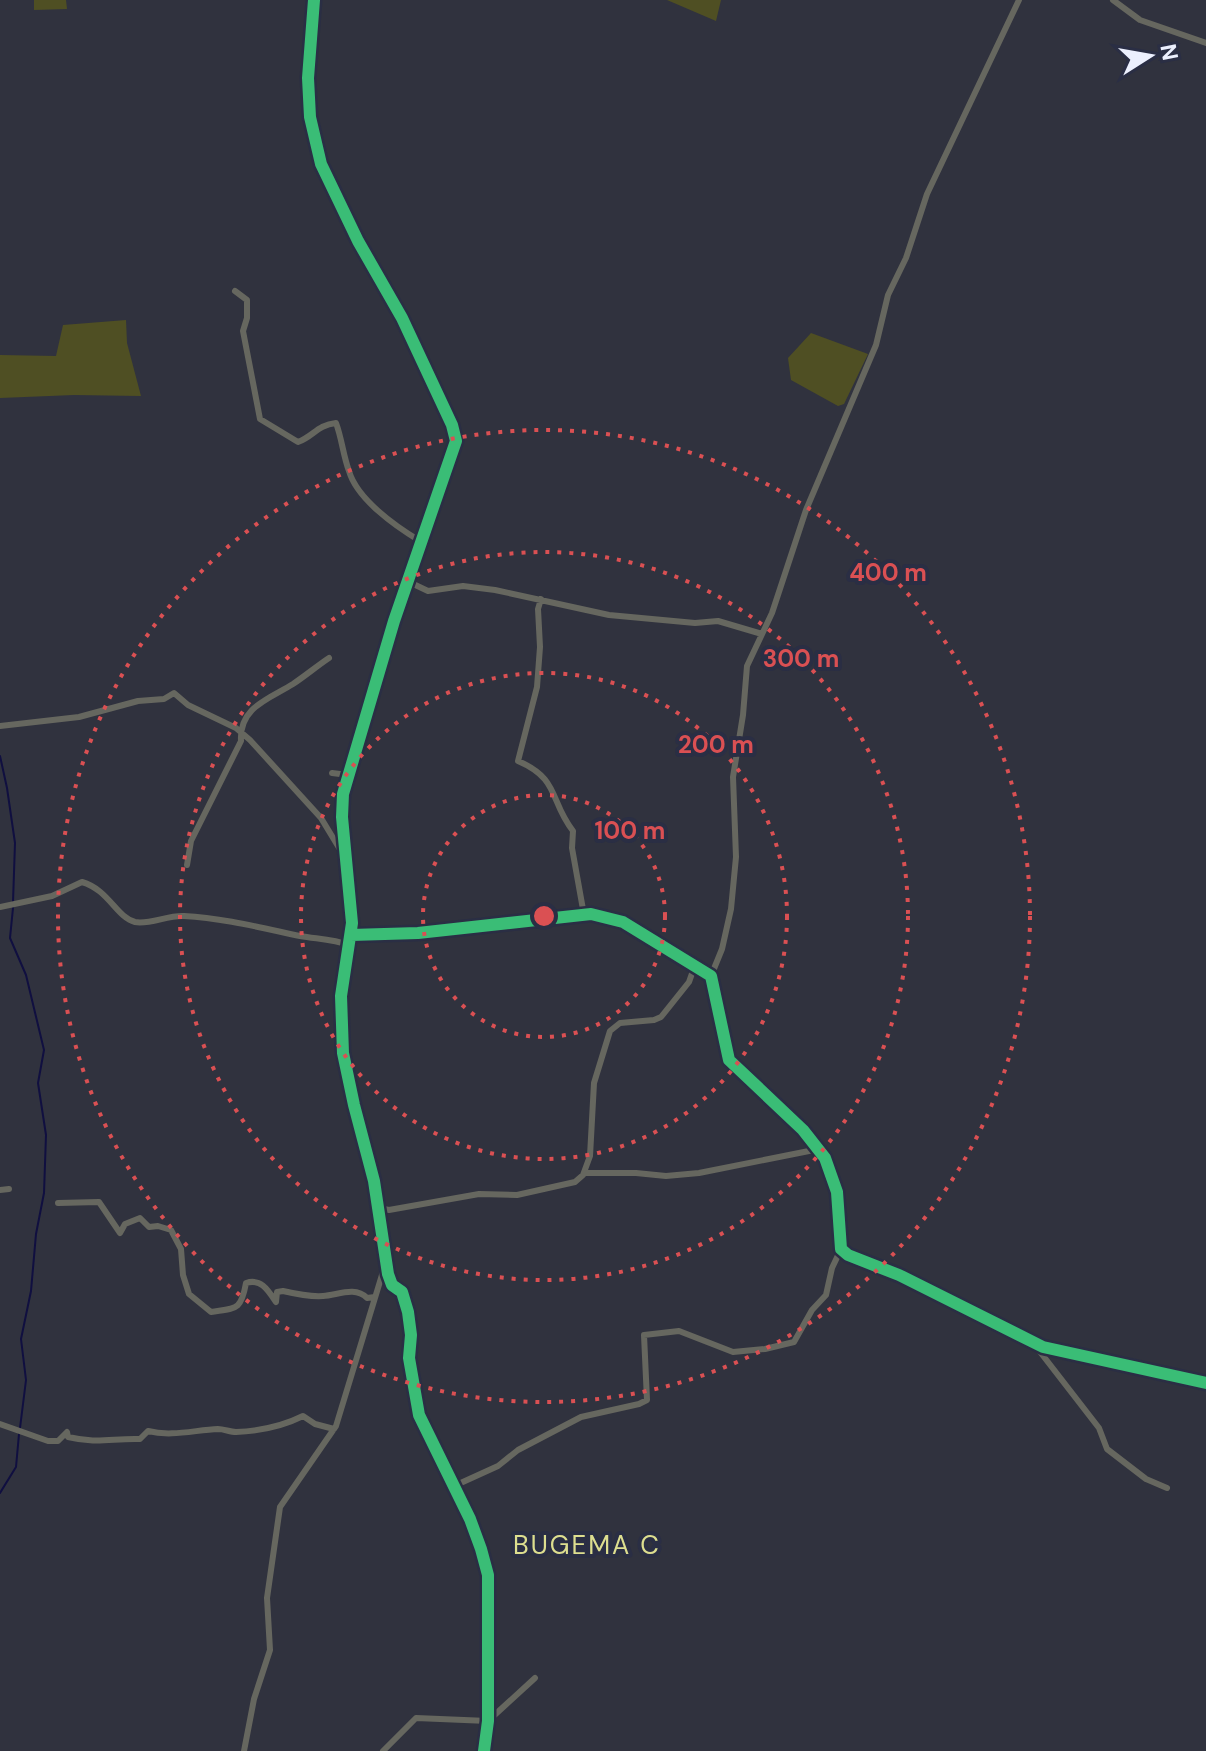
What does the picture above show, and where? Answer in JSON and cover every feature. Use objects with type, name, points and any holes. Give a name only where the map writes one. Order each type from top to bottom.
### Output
[{"type":"street","points":[[314,0],[308,78],[310,117],[318,155],[358,241],[402,318],[456,441],[407,581],[348,775],[343,804],[351,935],[340,1003],[343,1053],[379,1208],[385,1262],[392,1285],[402,1292],[408,1312],[411,1335],[409,1358],[419,1415],[476,1534],[488,1575],[488,1721],[484,1751]]},
{"type":"street","points":[[454,1486],[498,1466],[518,1450],[581,1417],[647,1400],[644,1335],[679,1331],[733,1352],[765,1349],[794,1342],[812,1310],[826,1295],[832,1268],[841,1249],[837,1192],[832,1174],[819,1149],[781,1108],[740,1074],[729,1060],[711,976],[722,949],[731,909],[736,857],[733,777],[747,666],[791,559],[806,510],[876,345],[888,295],[906,258],[927,194],[1019,0]]},
{"type":"street","points":[[1113,0],[1140,20],[1206,43]]},
{"type":"street","points":[[235,291],[247,300],[243,331],[260,419],[298,442],[309,438],[322,425],[336,423],[356,489],[400,528],[420,541]]},
{"type":"street","points":[[407,581],[428,591],[463,586],[634,618],[695,623],[718,621],[762,634]]},
{"type":"street","points":[[541,599],[538,609],[540,647],[537,687],[518,761],[542,774],[573,831],[572,848],[584,915]]},
{"type":"street","points":[[187,865],[191,841],[240,744],[243,721],[262,700],[291,685],[329,658]]},
{"type":"street","points":[[0,726],[79,717],[138,701],[164,699],[174,693],[188,705],[240,731],[321,818],[346,859]]},
{"type":"street","points":[[332,773],[348,775]]},
{"type":"street","points":[[0,907],[52,896],[82,882],[98,887],[126,919],[136,922],[178,916],[218,919],[311,938],[333,939],[349,945]]},
{"type":"street","points":[[351,935],[418,933],[584,915],[605,916],[623,922],[711,976]]},
{"type":"street","points":[[379,1208],[389,1210],[479,1194],[517,1195],[575,1182],[584,1173],[590,1156],[594,1083],[610,1031],[620,1023],[661,1017],[689,982],[695,965]]},
{"type":"street","points":[[584,1173],[666,1176],[699,1173],[819,1149]]},
{"type":"street","points":[[0,1190],[9,1189]]},
{"type":"street","points":[[58,1203],[99,1202],[120,1233],[125,1224],[140,1218],[149,1227],[171,1230],[181,1249],[183,1275],[189,1294],[211,1312],[232,1310],[239,1305],[246,1283],[253,1280],[261,1283],[276,1302],[277,1292],[283,1291],[323,1296],[354,1291],[367,1298],[375,1297]]},
{"type":"street","points":[[841,1249],[1031,1342],[1067,1354],[1206,1383]]},
{"type":"street","points":[[244,1751],[254,1699],[270,1650],[267,1598],[280,1507],[334,1429],[347,1395],[358,1347],[381,1285],[385,1262]]},
{"type":"street","points":[[1031,1342],[1099,1428],[1107,1449],[1146,1479],[1167,1488]]},
{"type":"street","points":[[0,1424],[48,1441],[58,1441],[67,1432],[68,1437],[96,1442],[108,1442],[115,1438],[140,1439],[148,1431],[165,1434],[248,1430],[284,1425],[303,1416],[315,1424],[334,1429]]},
{"type":"street","points":[[383,1751],[416,1718],[488,1721],[535,1678]]},
{"type":"shaded area","points":[[34,0],[66,0],[67,9],[34,10]]},
{"type":"shaded area","points":[[667,0],[721,0],[716,21]]},
{"type":"shaded area","points":[[126,320],[127,343],[141,396],[0,398],[0,355],[56,356],[63,325]]},
{"type":"shaded area","points":[[811,333],[868,354],[844,404],[838,406],[791,380],[788,358]]},
{"type":"waterway","points":[[0,756],[15,843],[13,902]]},
{"type":"waterway","points":[[13,908],[10,938],[26,975],[44,1050],[38,1083],[46,1135],[44,1193],[36,1234],[31,1291],[21,1339],[26,1380],[20,1428]]},
{"type":"waterway","points":[[0,1493],[16,1467],[19,1434]]},
{"type":"cycle path","points":[[314,0],[308,78],[310,117],[321,164],[358,241],[402,318],[452,425],[456,441],[394,621],[343,794],[342,817],[352,923],[341,996],[343,1053],[374,1181],[388,1274],[392,1285],[402,1292],[408,1312],[411,1335],[409,1358],[419,1415],[470,1519],[488,1575],[488,1721],[484,1751]]},
{"type":"cycle path","points":[[351,935],[418,933],[591,914],[623,922],[711,976],[729,1060],[803,1130],[825,1158],[837,1192],[841,1249],[848,1255],[899,1275],[1043,1347],[1206,1383]]},
{"type":"district","name":"BUGEMA C","points":[[587,1545]]}]
